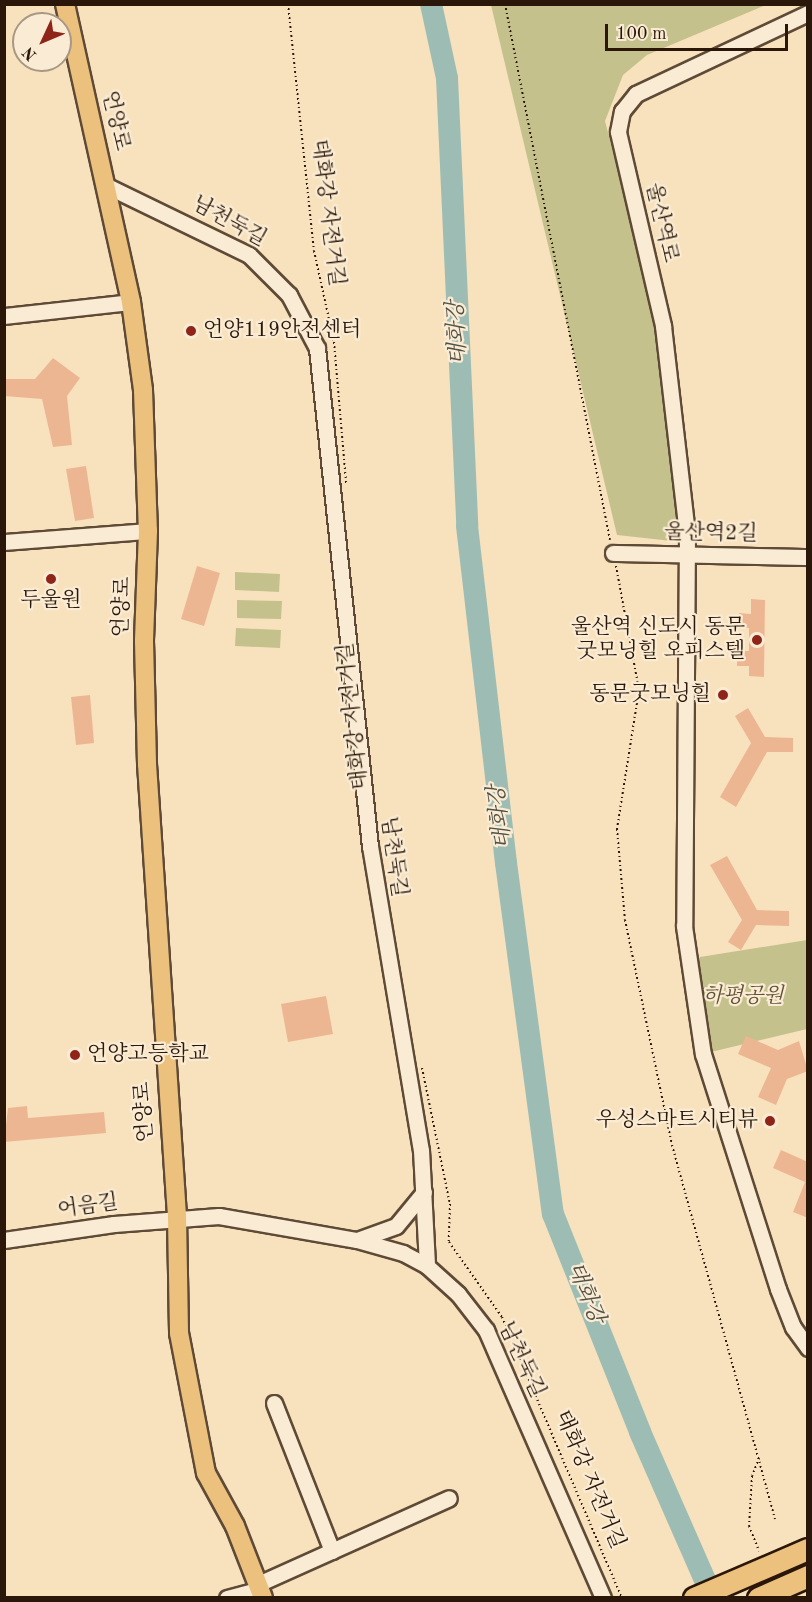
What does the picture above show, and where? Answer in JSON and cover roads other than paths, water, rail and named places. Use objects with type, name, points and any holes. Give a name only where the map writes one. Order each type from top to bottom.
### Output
[{"type":"highway","points":[[694,1598],[807,1549]]},
{"type":"highway","points":[[758,1598],[807,1576]]},
{"type":"main road","name":"언양로","points":[[65,4],[131,302],[143,390],[148,531],[144,641],[147,764],[177,1217],[179,1333],[195,1429],[206,1473],[235,1526],[261,1590]]},
{"type":"street","name":"울산역로","points":[[807,14],[636,94],[622,111],[618,132],[663,326],[687,554],[684,926],[703,1054],[778,1289],[793,1328],[807,1348]]},
{"type":"street","name":"남천둑길","points":[[107,186],[249,255],[290,295],[317,348],[359,764],[387,963],[421,1150],[427,1266],[458,1294],[486,1330],[603,1598]]},
{"type":"street","points":[[4,316],[131,302]]},
{"type":"street","points":[[4,542],[148,531]]},
{"type":"street","name":"울산역2길","points":[[613,553],[807,557]]},
{"type":"street","points":[[357,1240],[396,1226],[424,1192]]},
{"type":"street","points":[[177,1217],[219,1216],[357,1240],[403,1253],[427,1266]]},
{"type":"street","name":"어음길","points":[[4,1240],[177,1217]]},
{"type":"street","points":[[274,1403],[332,1551]]},
{"type":"street","points":[[227,1598],[261,1590],[332,1551],[450,1498]]},
{"type":"waterway","name":"태화강","points":[[431,4],[447,78],[467,526],[506,863],[553,1214],[640,1432],[713,1598]]},
{"type":"place","name":"언양119안전센터","points":[[191,331]]},
{"type":"place","name":"두울원","points":[[51,579]]},
{"type":"place","name":"울산역 신도시 동문 굿모닝힐 오피스텔","points":[[757,640]]},
{"type":"place","name":"동문굿모닝힐","points":[[723,695]]},
{"type":"place","name":"언양고등학교","points":[[75,1055]]},
{"type":"place","name":"우성스마트시티뷰","points":[[770,1121]]},
{"type":"park label","name":"하평공원","points":[[743,997]]}]
